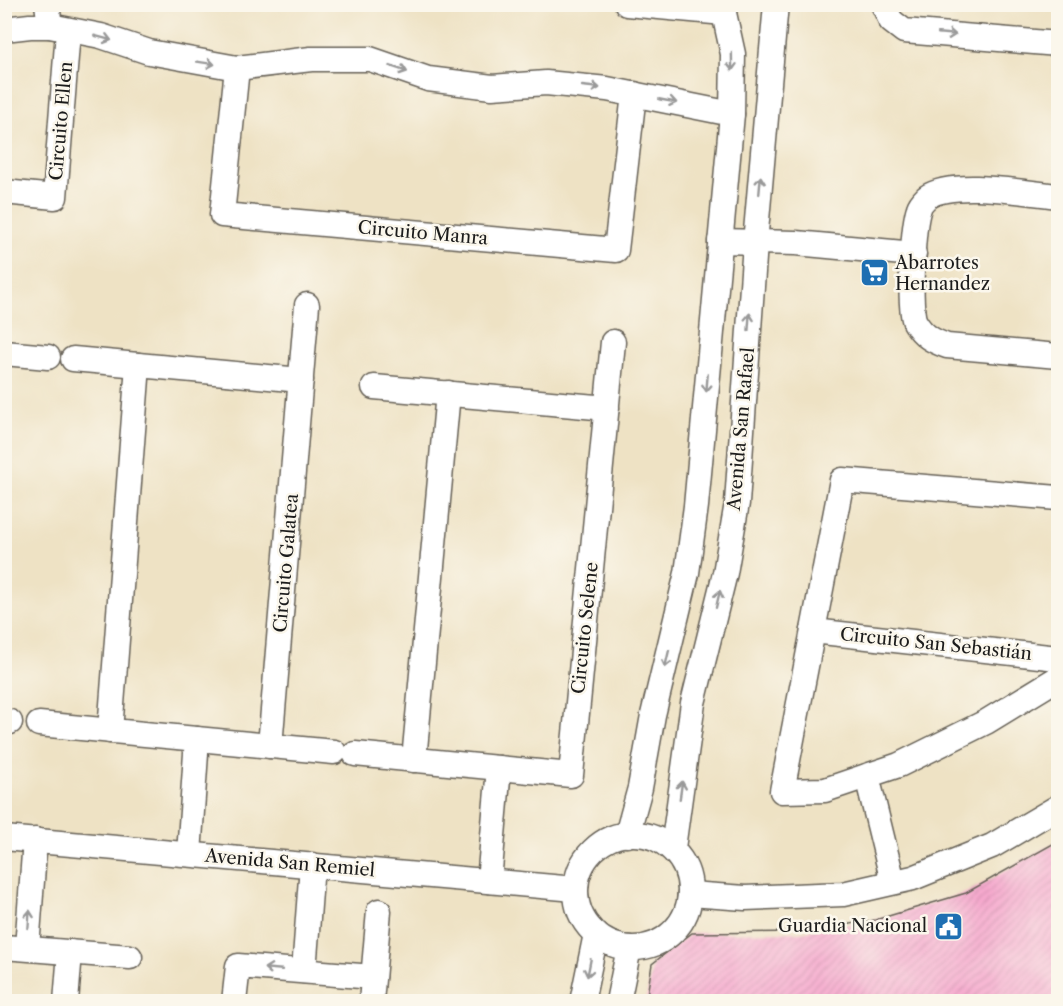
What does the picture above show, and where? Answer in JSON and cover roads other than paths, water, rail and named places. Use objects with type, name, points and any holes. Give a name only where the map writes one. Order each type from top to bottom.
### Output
[{"type":"street","points":[[627,4],[723,9],[733,54],[732,114],[696,507],[687,573],[653,715],[640,788],[627,835]]},
{"type":"street","name":"Avenida San Rafael","points":[[673,848],[693,703],[725,573],[737,503],[755,243],[776,4]]},
{"type":"street","points":[[883,4],[891,21],[904,31],[1059,44]]},
{"type":"street","points":[[4,29],[55,21],[149,52],[237,68],[311,59],[370,59],[428,79],[492,87],[546,83],[607,89],[732,114]]},
{"type":"street","name":"Circuito Ellen","points":[[4,192],[55,197],[55,21]]},
{"type":"street","name":"Circuito Manra","points":[[237,68],[222,215],[616,250],[634,94]]},
{"type":"street","points":[[1059,196],[959,188],[942,190],[927,197],[919,206],[911,310],[915,321],[929,339],[947,346],[1059,356]]},
{"type":"street","points":[[720,241],[796,243],[914,254]]},
{"type":"street","name":"Circuito Galatea","points":[[270,746],[307,305]]},
{"type":"street","name":"Circuito Selene","points":[[270,746],[571,775],[613,342]]},
{"type":"street","points":[[4,353],[48,357]]},
{"type":"street","points":[[73,359],[301,380]]},
{"type":"street","points":[[110,731],[138,365]]},
{"type":"street","points":[[374,387],[607,408]]},
{"type":"street","points":[[414,760],[448,393]]},
{"type":"street","name":"Circuito San Sebastián","points":[[1059,498],[842,480],[782,791],[825,789],[899,765],[986,722],[1059,678]]},
{"type":"street","name":"Circuito San Sebastián","points":[[813,631],[1059,658]]},
{"type":"street","points":[[39,724],[270,746]]},
{"type":"street","points":[[189,854],[197,739]]},
{"type":"street","points":[[489,881],[499,768]]},
{"type":"street","points":[[867,776],[893,882]]},
{"type":"street","points":[[690,894],[745,898],[843,894],[913,878],[992,846],[1059,807]]},
{"type":"street","points":[[627,835],[646,836],[673,848],[688,875],[690,894],[686,912],[678,927],[664,939],[647,947],[629,948],[611,944],[596,934],[584,921],[577,903],[575,889],[581,868],[592,851],[608,840],[627,835]]},
{"type":"street","name":"Avenida San Remiel","points":[[4,838],[575,889]]},
{"type":"street","points":[[35,840],[16,948],[130,957]]},
{"type":"street","points":[[304,971],[312,865]]},
{"type":"street","points":[[371,1002],[379,911]]},
{"type":"street","points":[[582,1002],[596,934]]},
{"type":"street","points":[[618,1002],[629,948]]},
{"type":"street","points":[[66,1002],[70,952]]},
{"type":"street","points":[[234,1002],[238,966],[373,977]]},
{"type":"place","name":"Abarrotes Hernandez","points":[[874,273]]},
{"type":"place","name":"Guardia Nacional","points":[[948,926]]}]
